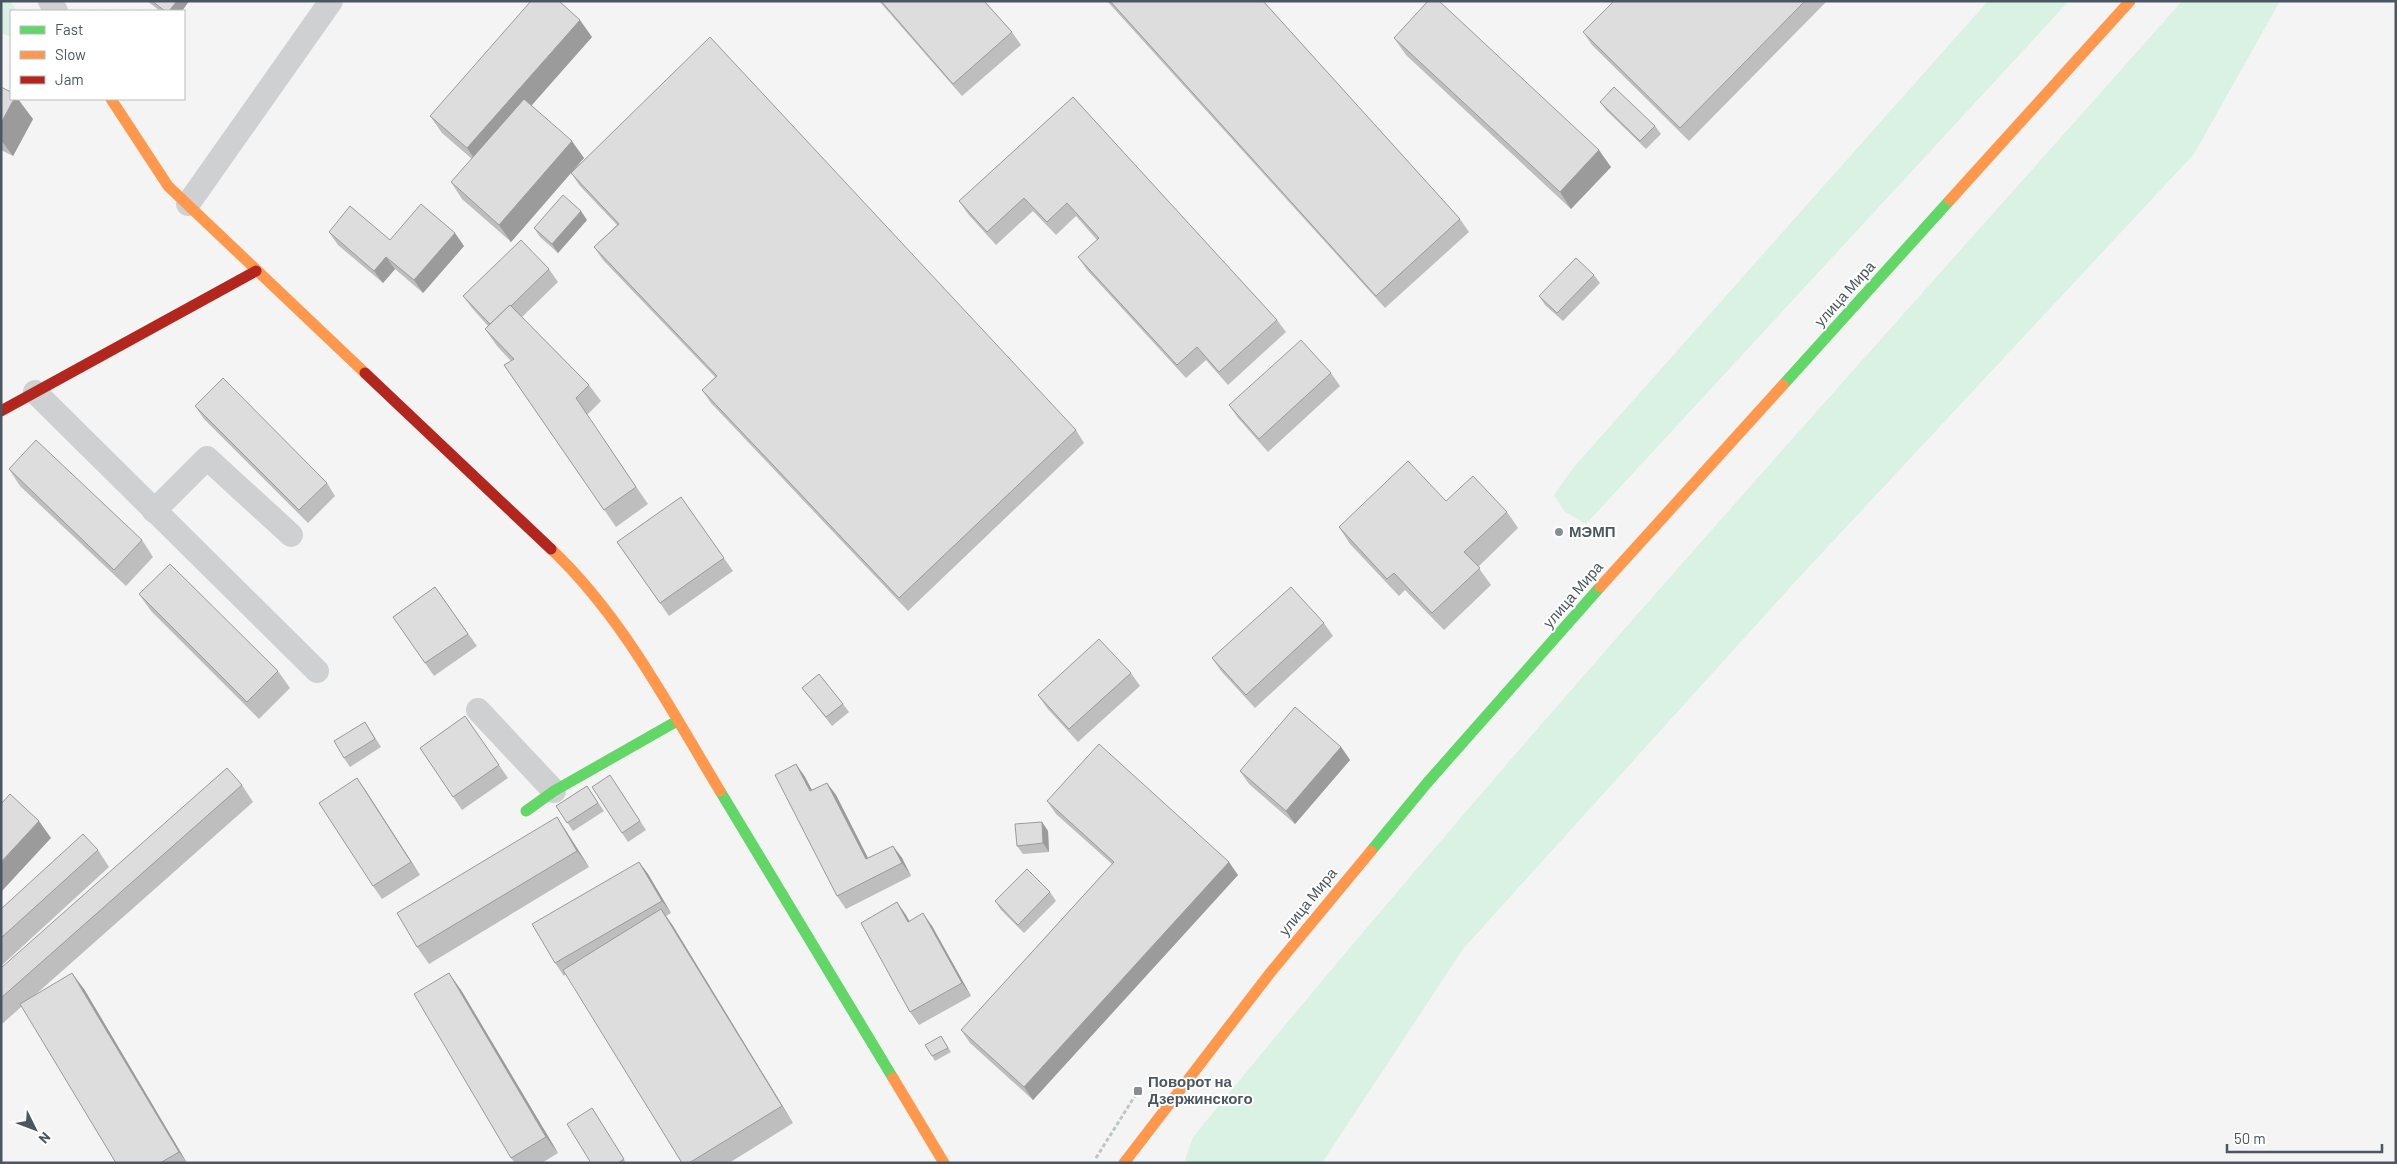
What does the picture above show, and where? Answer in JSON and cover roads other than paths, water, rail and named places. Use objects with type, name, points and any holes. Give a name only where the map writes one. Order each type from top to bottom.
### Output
[{"type":"street","points":[[188,204],[331,1]]},
{"type":"street","name":"улица Мира","points":[[1124,1163],[1270,973],[1427,783],[1618,567],[2130,1]]},
{"type":"street","points":[[112,100],[168,186],[578,574],[632,645],[944,1163]]},
{"type":"street","points":[[1,412],[256,271]]},
{"type":"street","points":[[35,392],[317,671]]},
{"type":"street","points":[[154,511],[207,458],[291,535]]},
{"type":"street","points":[[478,710],[554,791]]},
{"type":"street","points":[[526,811],[554,791],[677,721]]},
{"type":"place","name":"МЭМП","points":[[1559,532]]},
{"type":"place","name":"Поворот на Дзержинского","points":[[1138,1091]]}]
